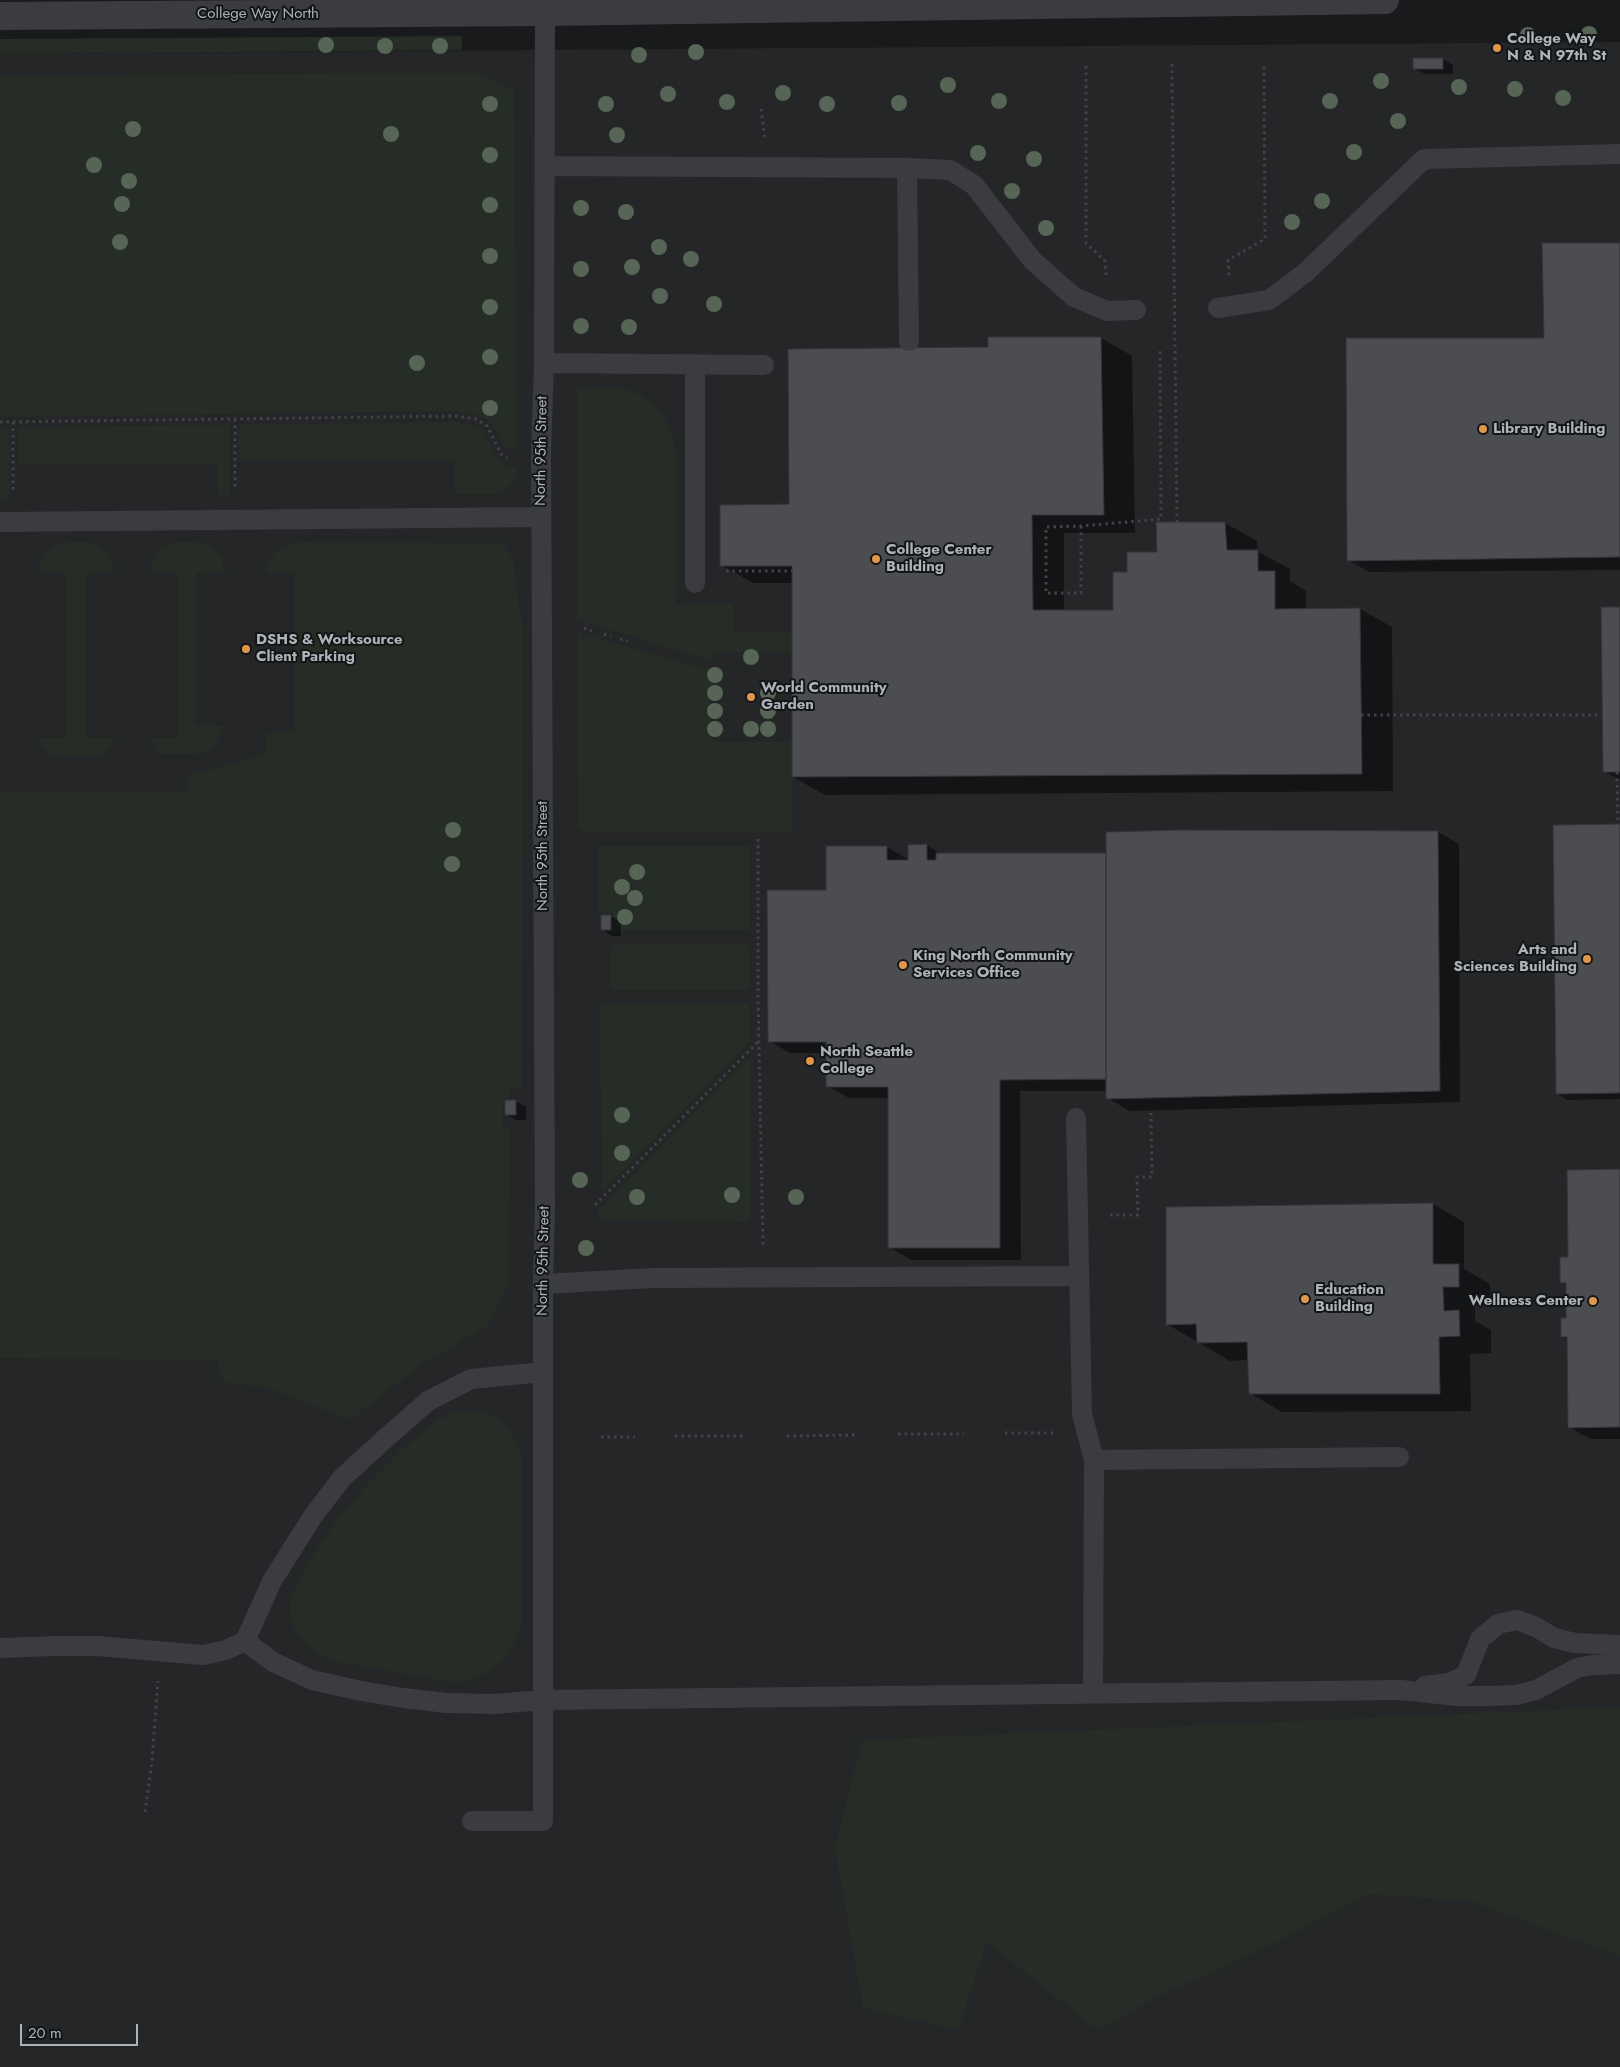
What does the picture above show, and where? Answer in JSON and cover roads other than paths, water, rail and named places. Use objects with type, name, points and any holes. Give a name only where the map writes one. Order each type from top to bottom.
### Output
[{"type":"street","name":"College Way North","points":[[0,16],[545,12],[1385,0]]},
{"type":"lane","name":"North 95th Street","points":[[472,1821],[542,1821],[543,1284],[545,1198],[540,452],[544,363],[545,12]]},
{"type":"lane","points":[[1218,308],[1269,300],[1305,273],[1424,159],[1620,154]]},
{"type":"lane","points":[[545,166],[907,168],[950,170],[974,185],[1033,261],[1074,297],[1107,311],[1136,310]]},
{"type":"lane","points":[[907,168],[909,341]]},
{"type":"lane","points":[[544,363],[764,365]]},
{"type":"lane","points":[[695,364],[695,577]]},
{"type":"lane","points":[[0,522],[541,518]]},
{"type":"lane","points":[[1076,1118],[1082,1414],[1094,1460],[1093,1693]]},
{"type":"lane","points":[[543,1284],[653,1278],[1079,1276]]},
{"type":"lane","points":[[0,1648],[97,1646],[203,1655],[226,1650],[245,1641],[272,1581],[313,1516],[342,1478],[380,1443],[428,1401],[471,1379],[543,1372]]},
{"type":"lane","points":[[1094,1460],[1399,1457]]},
{"type":"lane","points":[[1401,1690],[1449,1683],[1466,1675],[1480,1639],[1498,1624],[1518,1620],[1536,1627],[1554,1638],[1575,1643],[1620,1645]]},
{"type":"lane","points":[[245,1641],[273,1662],[312,1680],[360,1692],[447,1703],[495,1704],[542,1700],[1401,1690],[1457,1696],[1516,1695],[1536,1690],[1577,1668],[1593,1665],[1620,1664]]},
{"type":"place","name":"College Way N & N 97th St","points":[[1497,48]]},
{"type":"place","name":"Library Building","points":[[1483,429]]},
{"type":"place","name":"College Center Building","points":[[876,559]]},
{"type":"place","name":"DSHS & Worksource Client Parking","points":[[246,649]]},
{"type":"place","name":"World Community Garden","points":[[751,697]]},
{"type":"place","name":"Arts and Sciences Building","points":[[1587,959]]},
{"type":"place","name":"King North Community Services Office","points":[[903,965]]},
{"type":"place","name":"North Seattle College","points":[[810,1061]]},
{"type":"place","name":"Education Building","points":[[1305,1299]]},
{"type":"place","name":"Wellness Center","points":[[1593,1301]]}]
